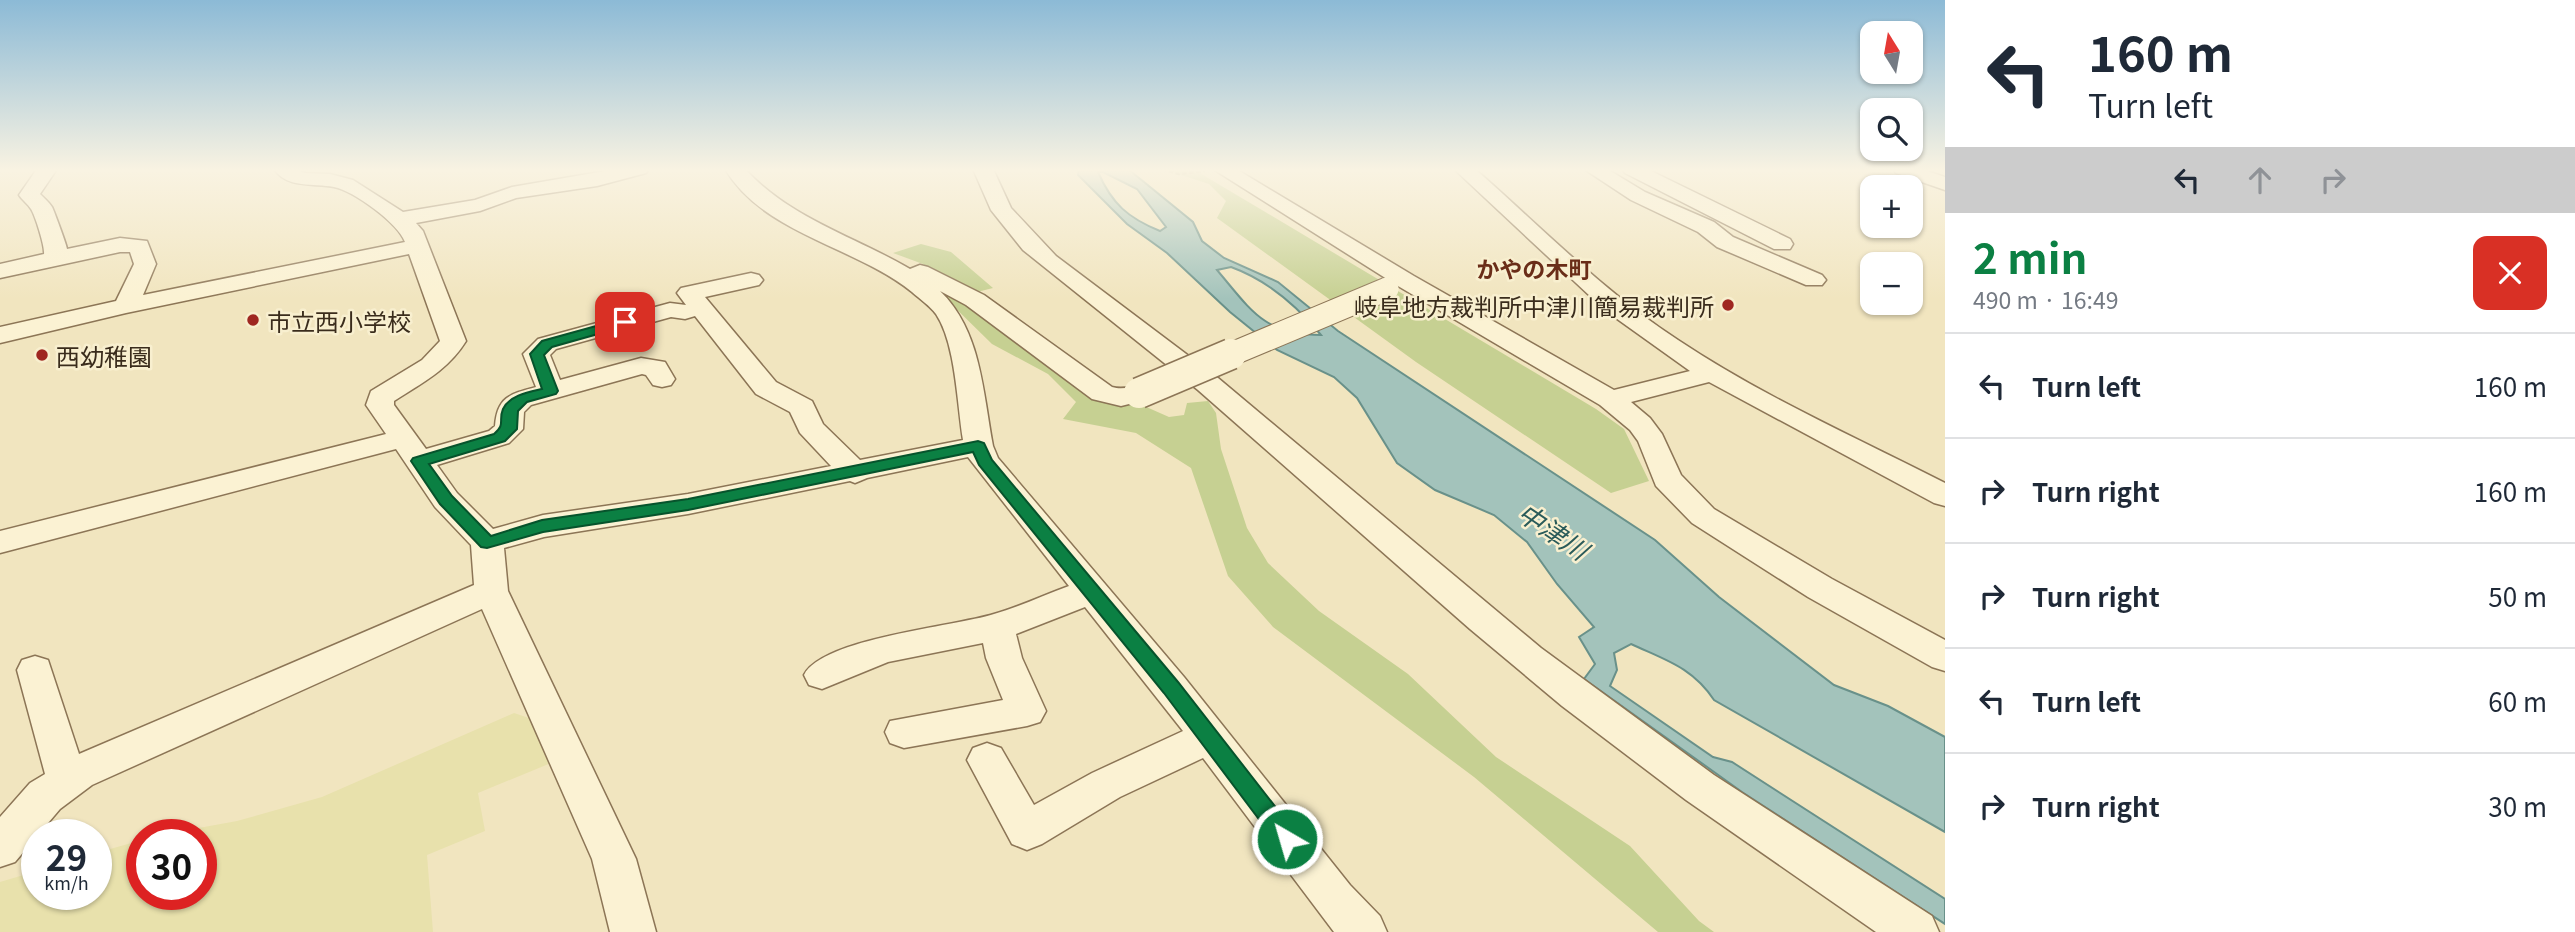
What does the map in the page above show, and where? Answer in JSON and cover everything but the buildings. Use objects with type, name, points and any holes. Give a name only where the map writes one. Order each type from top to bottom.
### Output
[{"type":"street","points":[[43,212],[47,228],[56,243],[55,258]]},
{"type":"street","points":[[390,212],[412,231],[453,341],[449,350],[437,360],[381,397],[380,405],[446,500],[487,542],[491,590],[614,859],[633,932]]},
{"type":"street","points":[[400,219],[437,212]]},
{"type":"street","points":[[785,212],[801,224],[896,267],[947,312],[957,333],[978,446],[985,461],[1209,737],[1334,900],[1364,932]]},
{"type":"street","points":[[1005,212],[1034,249],[1208,384],[1430,576],[1564,686],[1657,757],[1770,836],[1916,932]]},
{"type":"street","points":[[1288,212],[1396,285],[1610,398],[1632,415],[1652,440],[1667,479],[1689,505],[1820,588],[1945,657]]},
{"type":"street","points":[[1513,212],[1628,316],[1713,373],[1783,413],[1945,496]]},
{"type":"street","points":[[1674,212],[1706,227],[1725,242],[1814,280]]},
{"type":"street","points":[[1719,212],[1782,244]]},
{"type":"street","points":[[0,271],[120,245],[139,246],[145,264],[126,306]]},
{"type":"street","points":[[0,335],[126,306],[418,246]]},
{"type":"street","points":[[896,267],[914,269],[975,300],[1102,393],[1121,398],[1139,393],[1396,285]]},
{"type":"street","points":[[751,280],[689,293],[766,388],[802,407],[810,427],[855,472]]},
{"type":"street","points":[[551,391],[537,354],[547,344],[670,310],[685,312]]},
{"type":"street","points":[[581,335],[606,376]]},
{"type":"street","points":[[0,542],[412,450],[499,438],[509,429],[510,410],[522,399],[641,366],[656,368],[662,379]]},
{"type":"street","points":[[1610,398],[1713,373]]},
{"type":"street","points":[[487,542],[542,526],[688,504],[978,446]]},
{"type":"street","points":[[0,848],[45,796],[91,767],[491,590]]},
{"type":"street","points":[[822,675],[882,650],[997,627],[1091,590]]},
{"type":"street","points":[[904,732],[1027,711],[1004,658],[997,627]]},
{"type":"street","points":[[35,670],[67,781]]},
{"type":"street","points":[[987,760],[1027,831],[1106,785],[1209,737]]},
{"type":"shaded area","points":[[514,713],[529,718],[551,763],[478,793],[485,831],[427,855],[433,932],[0,932],[0,882],[21,876],[21,910],[112,910],[112,848],[126,845],[126,910],[217,910],[217,825],[322,797]]},
{"type":"green space","points":[[1220,212],[1266,212],[1596,409],[1624,429],[1649,481],[1611,493],[1416,362],[1217,218]]},
{"type":"green space","points":[[921,244],[951,252],[993,288],[973,293],[972,302],[1135,402],[1169,417],[1184,415],[1187,403],[1208,401],[1216,413],[1221,449],[1247,528],[1268,563],[1319,611],[1408,674],[1496,757],[1630,846],[1699,921],[1714,932],[1658,932],[1474,777],[1273,627],[1228,576],[1191,468],[1136,433],[1063,419],[1076,402],[1048,374],[992,344],[941,294],[951,284],[923,264],[893,253]]},
{"type":"water","name":"中津川","points":[[1115,212],[1127,212],[1160,231],[1166,227],[1155,212],[1181,212],[1193,222],[1202,241],[1224,258],[1278,282],[1338,331],[1655,540],[1719,597],[1834,685],[1888,706],[1945,737],[1945,832],[1714,700],[1697,680],[1666,660],[1631,644],[1614,653],[1617,670],[1610,686],[1713,757],[1732,762],[1945,899],[1945,924],[1742,792],[1584,679],[1595,664],[1579,637],[1594,627],[1557,584],[1527,542],[1494,515],[1435,490],[1397,463],[1357,398],[1334,377],[1277,350],[1230,312],[1167,253]],"holes":[[[1231,267],[1244,272],[1280,295],[1321,335],[1285,330],[1260,318],[1217,270]]]},
{"type":"place","name":"岐阜地方裁判所中津川簡易裁判所","points":[[1728,305]]},
{"type":"place","name":"市立西小学校","points":[[253,320]]},
{"type":"place","name":"西幼稚園","points":[[42,355]]},
{"type":"district","name":"かやの木町","points":[[1534,268]]},
{"type":"route","points":[[625,322],[547,344],[537,354],[551,391],[522,399],[510,410],[509,429],[499,438],[419,461],[446,500],[487,542],[542,526],[688,504],[978,446],[985,461],[1171,687],[1287,839]]}]
